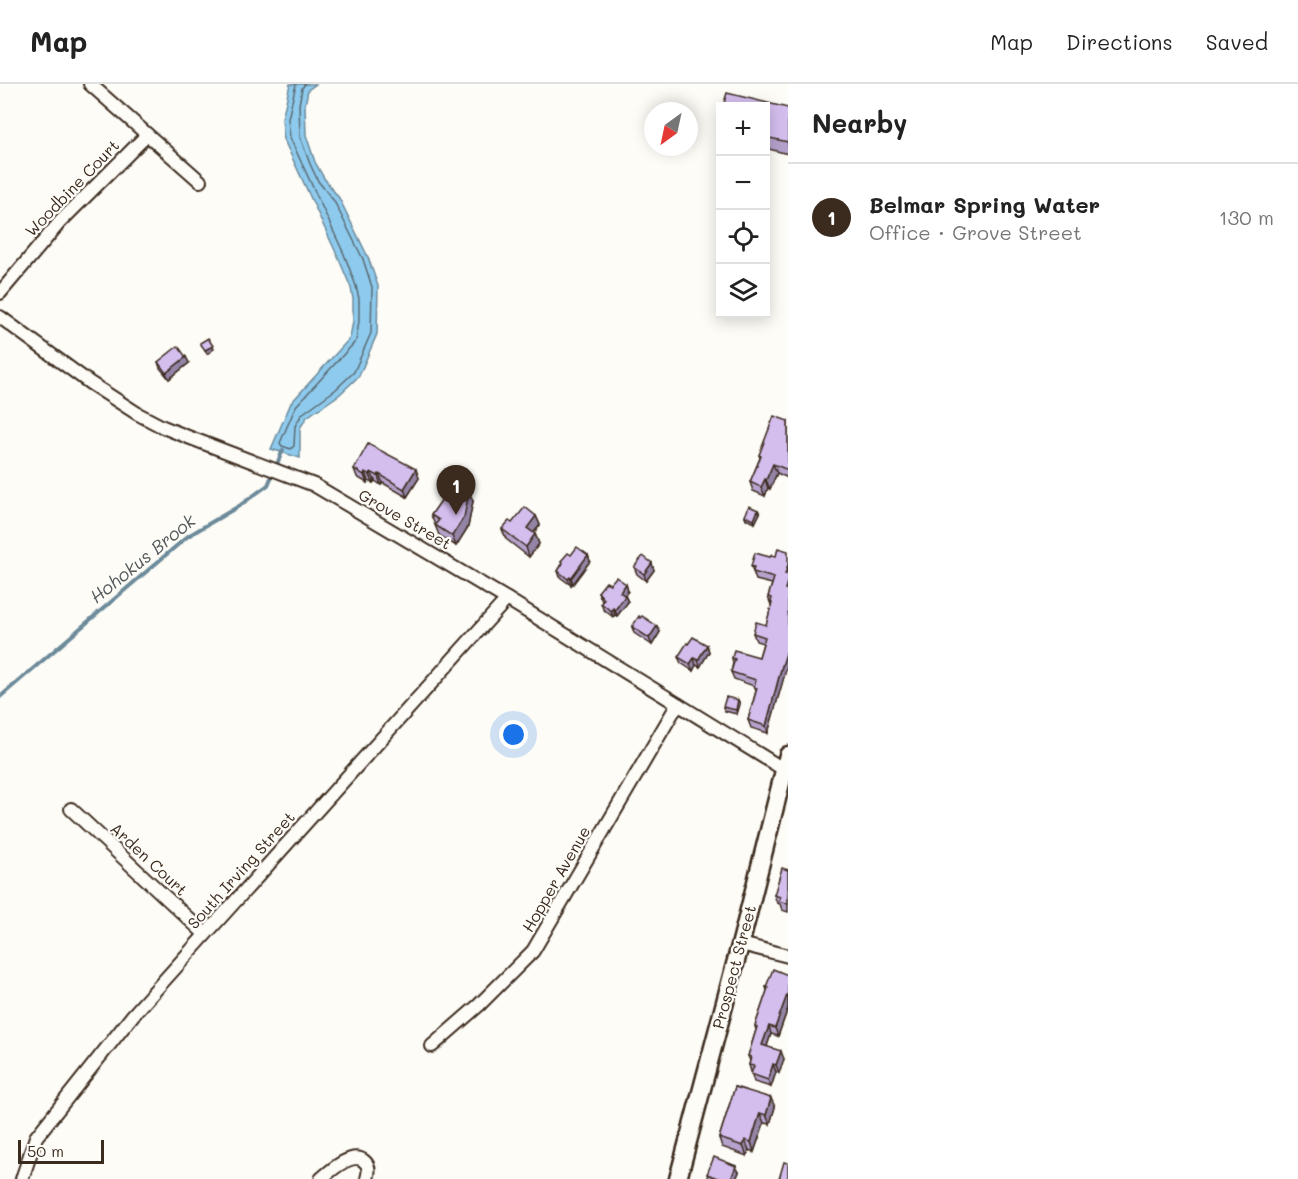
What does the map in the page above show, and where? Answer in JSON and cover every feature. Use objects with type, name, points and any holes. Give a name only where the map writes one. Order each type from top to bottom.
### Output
[{"type":"main road","name":"Prospect Street","points":[[678,1179],[787,766]]},
{"type":"street","points":[[90,84],[200,181]]},
{"type":"street","name":"Woodbine Court","points":[[0,293],[60,222],[147,135]]},
{"type":"street","name":"Grove Street","points":[[0,317],[138,414],[171,430],[314,485],[507,599],[678,705],[787,766]]},
{"type":"street","name":"South Irving Street","points":[[22,1179],[36,1137],[133,1015],[507,599]]},
{"type":"street","name":"Hopper Avenue","points":[[432,1046],[479,1005],[533,951],[678,705]]},
{"type":"street","name":"Arden Court","points":[[71,808],[206,934]]},
{"type":"street","points":[[741,944],[788,956]]},
{"type":"street","points":[[321,1179],[334,1168],[355,1158],[366,1162],[369,1168],[367,1179]]},
{"type":"water","points":[[290,84],[316,84],[308,90],[305,105],[306,135],[315,162],[339,198],[368,257],[378,286],[377,334],[359,376],[339,395],[307,417],[300,428],[300,458],[271,449],[291,403],[350,338],[353,299],[351,288],[338,257],[284,140],[282,119]]},
{"type":"building","points":[[727,93],[764,102],[724,102]]},
{"type":"building","points":[[770,104],[788,108],[788,142],[770,138]]},
{"type":"building","points":[[208,338],[213,346],[205,350],[200,343]]},
{"type":"building","points":[[178,346],[186,357],[166,373],[158,362]]},
{"type":"building","points":[[774,416],[788,421],[788,470],[773,464],[761,487],[750,482]]},
{"type":"building","points":[[368,444],[416,469],[404,489],[379,474],[378,476],[371,472],[370,475],[365,472],[364,475],[354,469]]},
{"type":"building","points":[[450,479],[469,492],[464,517],[452,536],[435,525],[439,520],[431,515],[445,495],[441,493]]},
{"type":"building","points":[[749,506],[758,510],[754,520],[745,516]]},
{"type":"building","points":[[525,507],[536,516],[527,528],[535,534],[526,547],[502,529],[509,521],[512,523]]},
{"type":"building","points":[[577,547],[588,555],[568,579],[558,571],[563,563],[561,561],[568,553],[571,555]]},
{"type":"building","points":[[778,548],[788,551],[788,565],[785,574],[788,574],[788,579],[785,589],[788,590],[788,647],[766,726],[748,720],[757,688],[754,687],[756,680],[731,672],[735,659],[732,658],[734,650],[759,657],[765,637],[753,633],[756,622],[766,625],[772,603],[772,598],[768,597],[774,578],[753,572],[754,567],[751,566],[755,553],[770,557],[771,555],[776,556]]},
{"type":"building","points":[[643,556],[652,563],[644,574],[634,567]]},
{"type":"building","points":[[616,577],[626,584],[620,592],[625,596],[615,610],[613,608],[611,611],[601,603],[604,599],[598,592],[606,582],[610,584]]},
{"type":"building","points":[[639,616],[657,626],[649,638],[632,627]]},
{"type":"building","points":[[693,637],[707,645],[698,660],[694,658],[690,664],[678,657]]},
{"type":"building","points":[[726,697],[738,700],[736,710],[723,707]]},
{"type":"building","points":[[782,868],[788,870],[788,904],[779,901],[780,897],[774,895]]},
{"type":"building","points":[[773,969],[788,975],[788,996],[775,1028],[769,1026],[762,1045],[781,1051],[776,1065],[773,1064],[768,1080],[751,1074],[754,1066],[749,1065],[751,1057],[748,1056]]},
{"type":"building","points":[[735,1087],[771,1098],[766,1115],[760,1113],[751,1142],[745,1140],[743,1146],[719,1138]]},
{"type":"building","points":[[714,1157],[736,1166],[731,1179],[721,1179],[707,1174]]},
{"type":"building","points":[[784,1162],[788,1163],[788,1179],[779,1179]]},
{"type":"waterway","name":"Hohokus Brook","points":[[0,697],[188,536],[239,506],[268,485],[283,450]]},
{"type":"place","name":"Belmar Spring Water","points":[[456,515]]}]
